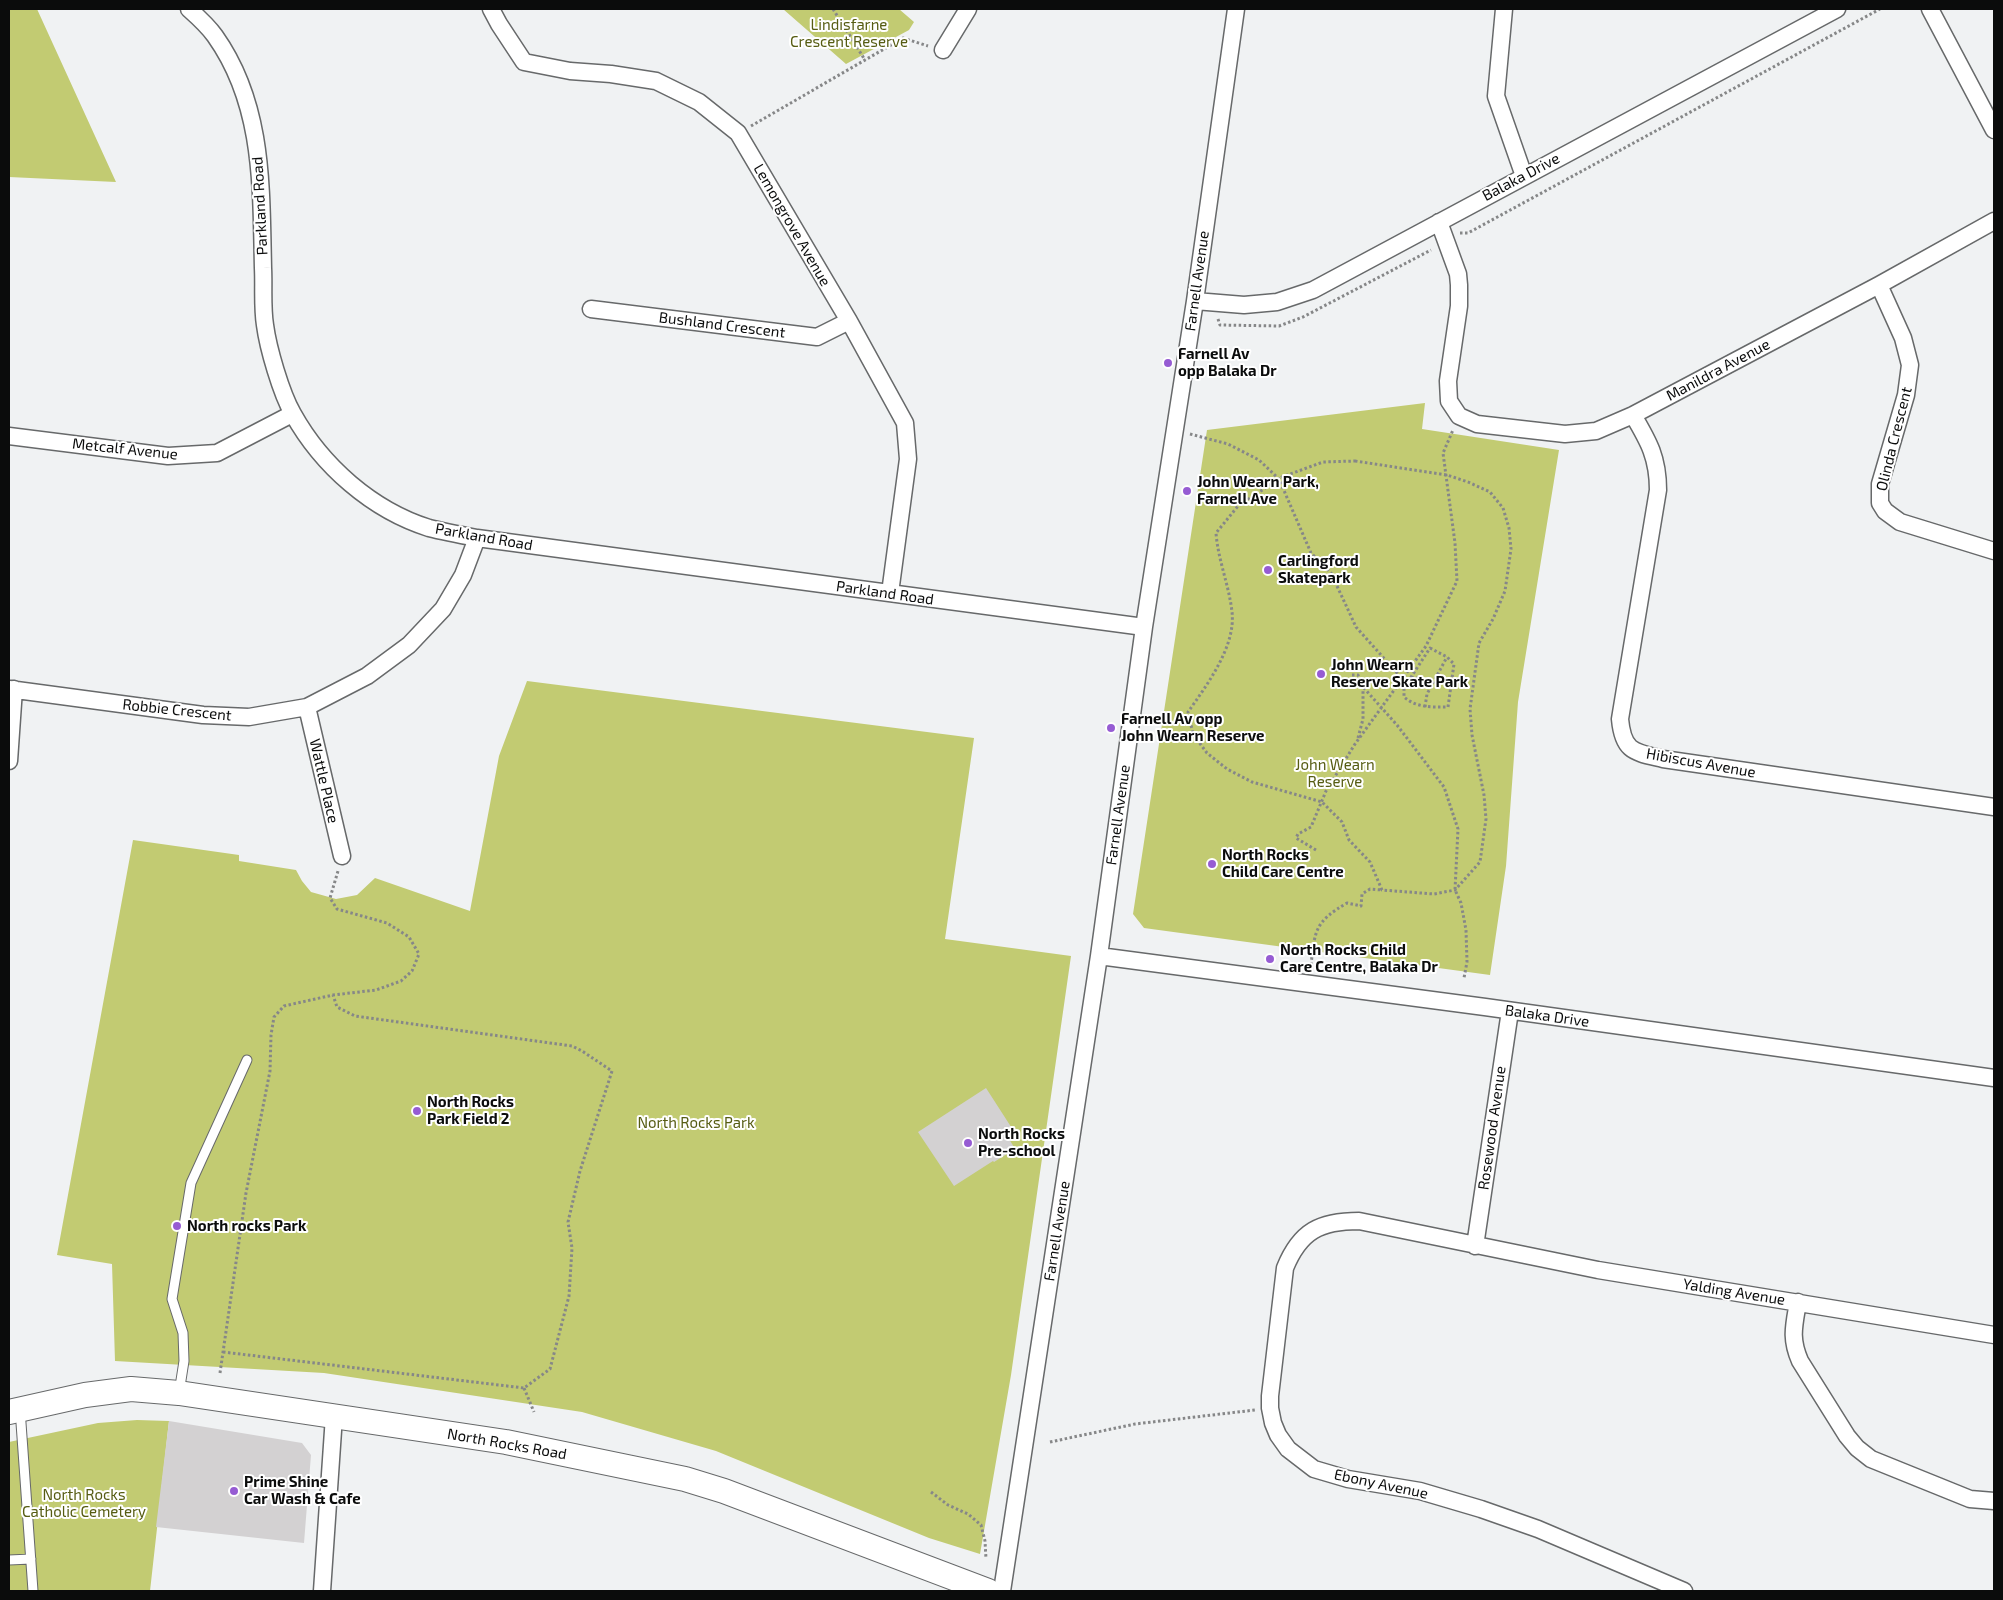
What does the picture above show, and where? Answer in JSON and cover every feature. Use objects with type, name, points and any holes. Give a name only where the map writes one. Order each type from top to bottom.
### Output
[{"type":"main road","name":"North Rocks Road","points":[[15,1410],[85,1395],[130,1390],[179,1394],[498,1440],[685,1479],[988,1591]]},
{"type":"street","name":"Parkland Road","points":[[189,9],[214,34],[229,59],[241,83],[251,113],[257,143],[260,174],[265,324],[275,366],[292,414],[322,455],[353,487],[394,512],[428,527],[477,538],[1144,627]]},
{"type":"street","name":"Lemongrove Avenue","points":[[491,9],[524,62],[570,71],[611,74],[656,82],[699,102],[738,133],[849,321],[905,423],[908,459],[890,593]]},
{"type":"street","points":[[943,50],[968,9]]},
{"type":"street","name":"Farnell Avenue","points":[[1002,1591],[1098,956],[1144,627],[1195,301],[1236,9]]},
{"type":"street","points":[[1504,9],[1496,96],[1524,176]]},
{"type":"street","name":"Balaka Drive","points":[[1195,301],[1244,305],[1277,302],[1313,290],[1837,9]]},
{"type":"street","points":[[1930,9],[1994,130]]},
{"type":"street","name":"Manildra Avenue","points":[[1459,416],[1477,424],[1565,434],[1596,431],[1633,415],[1879,285],[1994,221]]},
{"type":"street","points":[[1439,222],[1458,274],[1459,306],[1448,381],[1449,401],[1459,416]]},
{"type":"street","name":"Olinda Crescent","points":[[1879,285],[1903,338],[1910,365],[1906,395],[1880,484],[1880,502],[1885,511],[1900,522],[1994,550]]},
{"type":"street","name":"Bushland Crescent","points":[[591,309],[817,337],[849,321]]},
{"type":"street","name":"Metcalf Avenue","points":[[9,436],[168,456],[217,453],[292,414]]},
{"type":"street","name":"Hibiscus Avenue","points":[[1633,415],[1650,443],[1656,462],[1658,490],[1620,719],[1622,733],[1628,747],[1643,754],[1663,759],[1994,807]]},
{"type":"street","name":"Robbie Crescent","points":[[11,689],[203,715],[249,716],[307,707],[367,676],[409,644],[443,609],[464,575],[477,538]]},
{"type":"street","points":[[9,761],[11,689]]},
{"type":"street","name":"Wattle Place","points":[[307,707],[342,856]]},
{"type":"street","name":"Balaka Drive","points":[[1098,956],[1994,1078]]},
{"type":"street","name":"Rosewood Avenue","points":[[1475,1246],[1510,1011]]},
{"type":"street","name":"Ebony Avenue","points":[[1475,1246],[1359,1221],[1340,1221],[1324,1225],[1310,1232],[1292,1252],[1285,1268],[1270,1396],[1273,1423],[1278,1435],[1288,1449],[1314,1469],[1348,1479],[1420,1491],[1482,1509],[1538,1529],[1684,1591]]},
{"type":"street","name":"Yalding Avenue","points":[[1475,1246],[1598,1270],[1994,1335]]},
{"type":"street","points":[[1798,1302],[1792,1335],[1794,1349],[1836,1420],[1857,1448],[1871,1459],[1970,1499],[1994,1501]]},
{"type":"street","points":[[322,1591],[334,1416]]},
{"type":"lane","points":[[179,1394],[184,1361],[183,1333],[172,1299],[191,1183],[247,1060]]},
{"type":"lane","points":[[15,1410],[33,1591]]},
{"type":"lane","points":[[9,1560],[31,1559]]},
{"type":"path","points":[[833,9],[865,60]]},
{"type":"path","points":[[738,133],[903,38],[943,50]]},
{"type":"path","points":[[1316,850],[1296,838],[1298,834],[1311,827],[1326,791],[1358,741],[1402,680],[1426,650],[1430,648],[1447,657],[1454,664],[1448,707],[1425,707],[1412,704],[1404,697],[1404,688],[1426,650],[1457,581],[1455,543],[1443,453],[1459,416]]},
{"type":"path","points":[[1175,431],[1228,444],[1259,460],[1279,479],[1311,552],[1331,574],[1356,626],[1407,684]]},
{"type":"path","points":[[1311,965],[1314,934],[1328,914],[1347,903],[1361,906],[1362,894],[1370,889],[1382,890],[1434,894],[1456,890],[1480,862],[1486,819],[1484,795],[1472,735],[1470,709],[1479,643],[1493,619],[1505,591],[1511,549],[1509,528],[1503,508],[1490,492],[1447,475],[1355,460],[1323,462],[1279,479],[1238,506],[1216,533],[1217,554],[1226,581],[1232,614],[1228,646],[1188,712],[1193,734],[1207,753],[1227,769],[1252,782],[1322,802],[1342,822],[1349,840],[1370,862],[1382,890]]},
{"type":"path","points":[[1425,707],[1431,681],[1447,657]]},
{"type":"path","points":[[1352,675],[1358,675],[1363,687],[1398,725],[1444,787],[1458,829],[1456,890],[1461,902],[1466,930],[1467,962],[1464,978]]},
{"type":"path","points":[[1411,677],[1421,680]]},
{"type":"path","points":[[1358,741],[1362,719],[1363,687]]},
{"type":"path","points":[[220,1373],[246,1194],[270,1070],[271,1036],[274,1017],[284,1006],[333,995],[376,990],[401,981],[412,971],[420,954],[409,937],[387,923],[337,909],[330,898],[342,856]]},
{"type":"path","points":[[223,1352],[524,1388],[550,1369],[569,1296],[572,1248],[568,1222],[580,1171],[612,1072],[582,1050],[572,1046],[355,1016],[337,1006],[333,995]]},
{"type":"path","points":[[524,1388],[534,1412]]},
{"type":"path","points":[[1050,1442],[1135,1424],[1270,1408]]},
{"type":"path","points":[[931,1492],[948,1505],[968,1514],[981,1525],[985,1541],[986,1559]]},
{"type":"green space","points":[[9,9],[37,9],[116,182],[9,177]]},
{"type":"green space","name":"Lindisfarne Crescent Reserve","points":[[783,9],[899,9],[914,22],[909,30],[846,64]]},
{"type":"green space","name":"John Wearn Reserve","points":[[1425,403],[1422,429],[1559,450],[1518,702],[1506,866],[1490,975],[1144,928],[1133,914],[1207,430]]},
{"type":"green space","name":"North Rocks Park","points":[[527,681],[974,738],[945,939],[1071,956],[1011,1375],[980,1554],[929,1538],[716,1451],[582,1412],[324,1373],[115,1361],[112,1264],[57,1255],[133,840],[239,855],[239,861],[296,870],[311,892],[336,899],[357,895],[375,878],[470,911],[499,756]]},
{"type":"green space","name":"North Rocks Catholic Cemetery","points":[[137,1420],[169,1421],[150,1591],[9,1591],[9,1442],[98,1423]]},
{"type":"building","name":"North Rocks Pre-school","points":[[986,1088],[1015,1133],[1008,1137],[1015,1149],[954,1186],[918,1132]]},
{"type":"building","name":"Prime Shine Car Wash & Cafe","points":[[169,1421],[302,1443],[311,1455],[304,1543],[156,1527]]},
{"type":"place","name":"Farnell Av opp Balaka Dr","points":[[1168,363]]},
{"type":"place","name":"John Wearn Park, Farnell Ave","points":[[1187,491]]},
{"type":"place","name":"Carlingford Skatepark","points":[[1268,570]]},
{"type":"place","name":"John Wearn Reserve Skate Park","points":[[1321,674]]},
{"type":"place","name":"Farnell Av opp John Wearn Reserve","points":[[1111,728]]},
{"type":"place","name":"North Rocks Child Care Centre","points":[[1212,864]]},
{"type":"place","name":"North Rocks Child Care Centre, Balaka Dr","points":[[1270,959]]},
{"type":"place","name":"North Rocks Park Field 2","points":[[417,1111]]},
{"type":"place","name":"North Rocks Pre-school","points":[[968,1143]]},
{"type":"place","name":"North rocks Park","points":[[177,1226]]},
{"type":"place","name":"Prime Shine Car Wash & Cafe","points":[[234,1491]]}]
